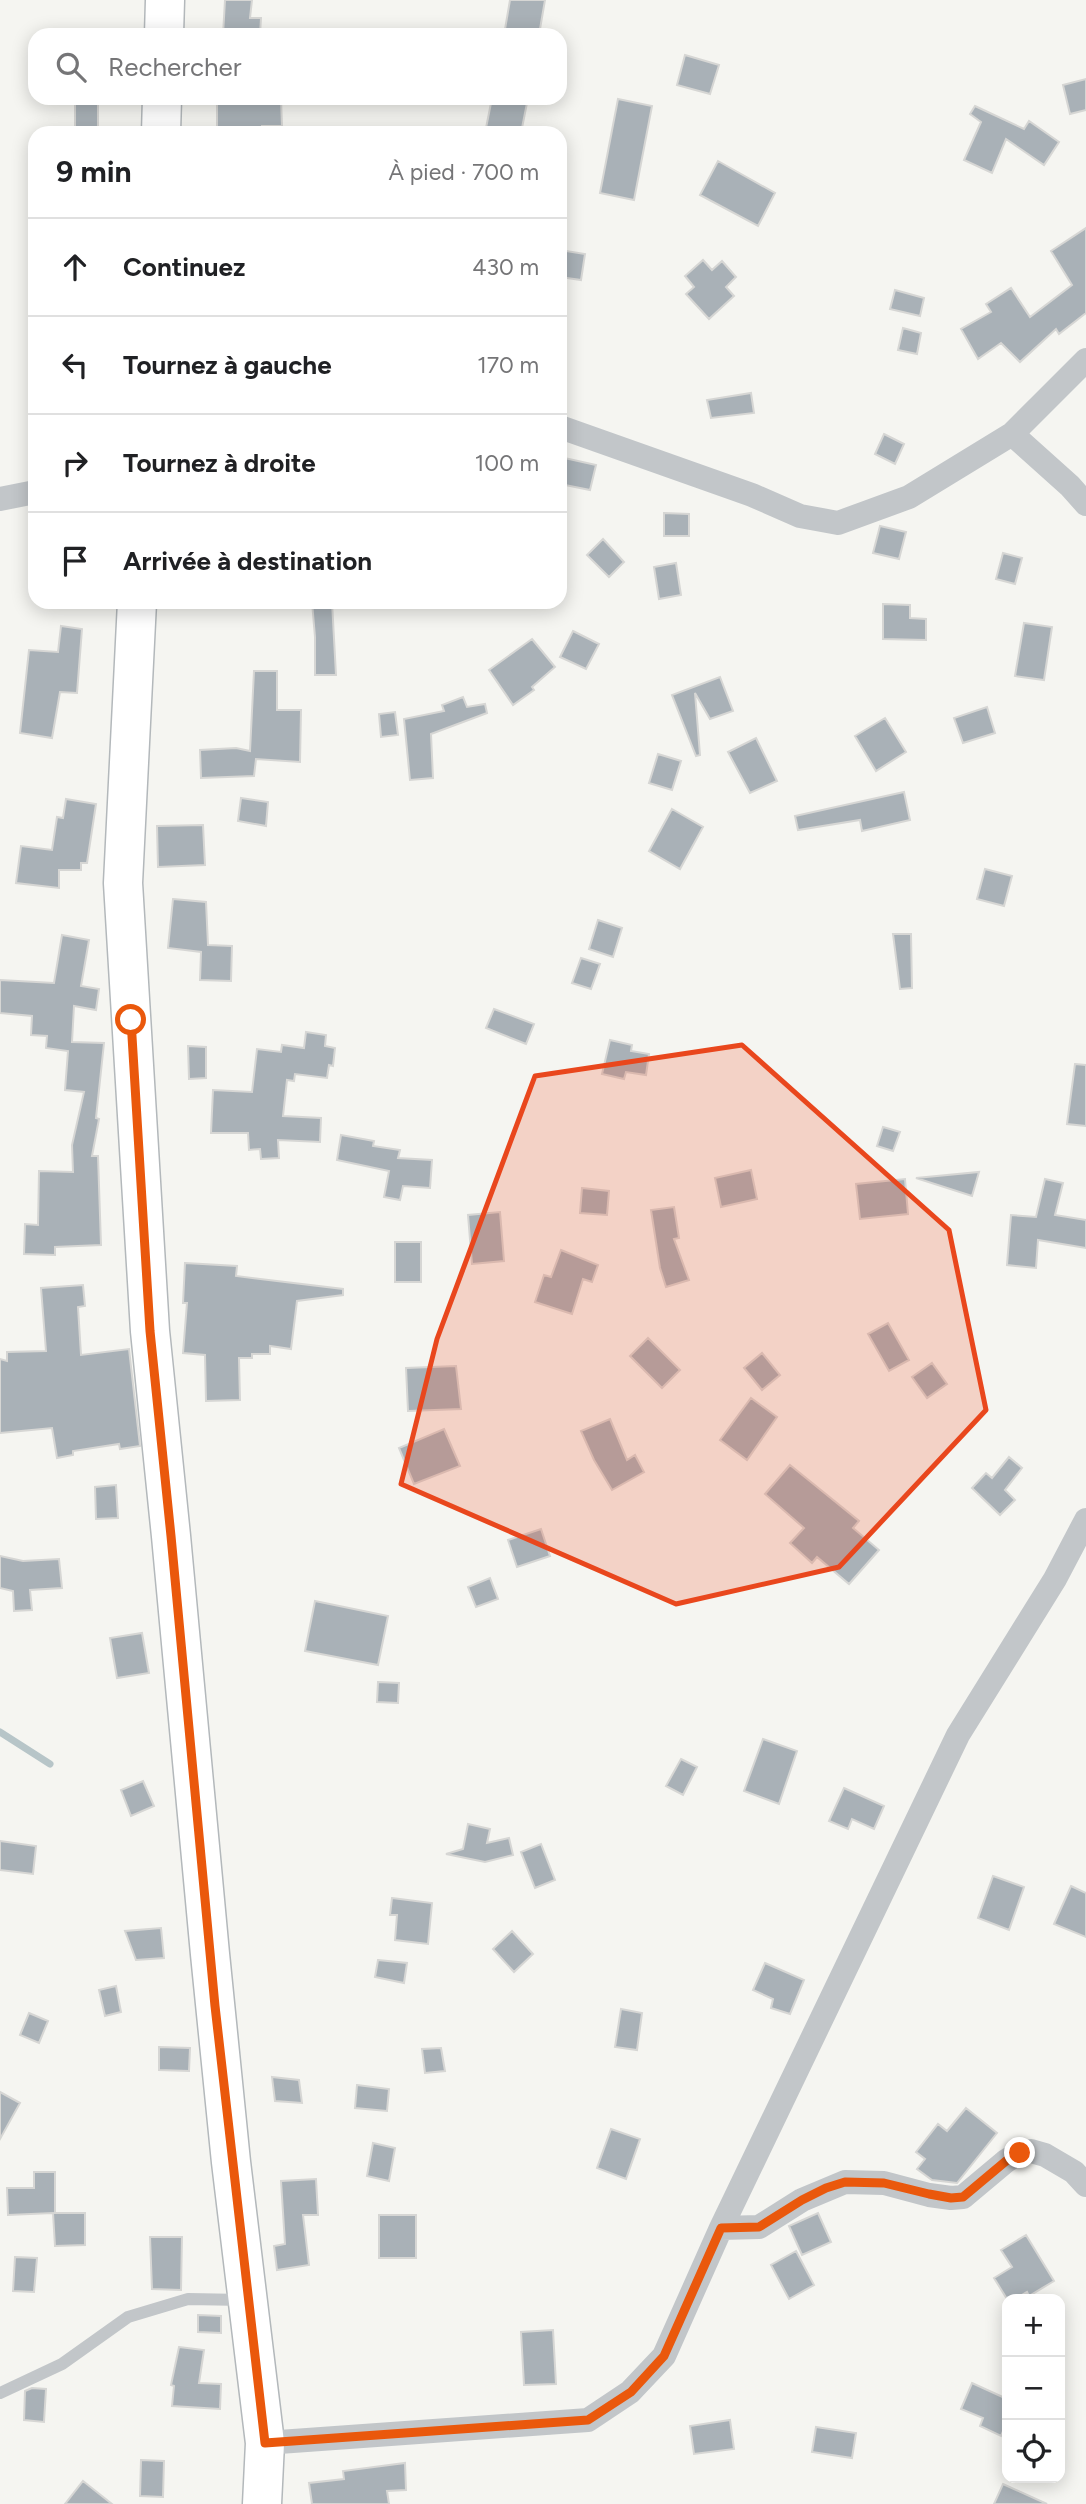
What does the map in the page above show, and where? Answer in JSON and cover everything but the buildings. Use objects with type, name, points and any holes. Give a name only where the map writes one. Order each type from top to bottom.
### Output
[{"type":"main road","points":[[164,28],[165,0]]},
{"type":"main road","points":[[161,126],[162,105]]},
{"type":"main road","points":[[137,609],[123,883],[150,1331],[208,1941],[265,2443],[262,2504]]},
{"type":"street","points":[[567,429],[752,495],[800,516],[838,523],[909,497],[1012,434],[1086,360]]},
{"type":"street","points":[[1012,434],[1086,504]]},
{"type":"street","points":[[0,499],[28,493]]},
{"type":"street","points":[[265,2443],[588,2420],[631,2392],[664,2356],[721,2228],[958,1735],[1055,1579],[1086,1520]]},
{"type":"street","points":[[721,2228],[759,2227],[802,2200],[845,2182],[884,2183],[951,2198],[963,2197],[1006,2161],[1020,2153],[1031,2151],[1045,2155],[1074,2172],[1086,2185]]},
{"type":"lane","points":[[0,2393],[62,2364],[128,2317],[188,2299],[248,2301]]},
{"type":"highlighted area","points":[[742,1045],[949,1230],[986,1410],[839,1567],[676,1604],[401,1484],[437,1339],[535,1076]]},
{"type":"waterway","points":[[0,1732],[50,1764]]},
{"type":"route","points":[[131,1020],[150,1331],[231,2162],[265,2443],[588,2420],[631,2392],[664,2356],[721,2228],[759,2227],[802,2200],[845,2182],[884,2183],[951,2198],[963,2197],[1006,2161],[1020,2153]]}]
